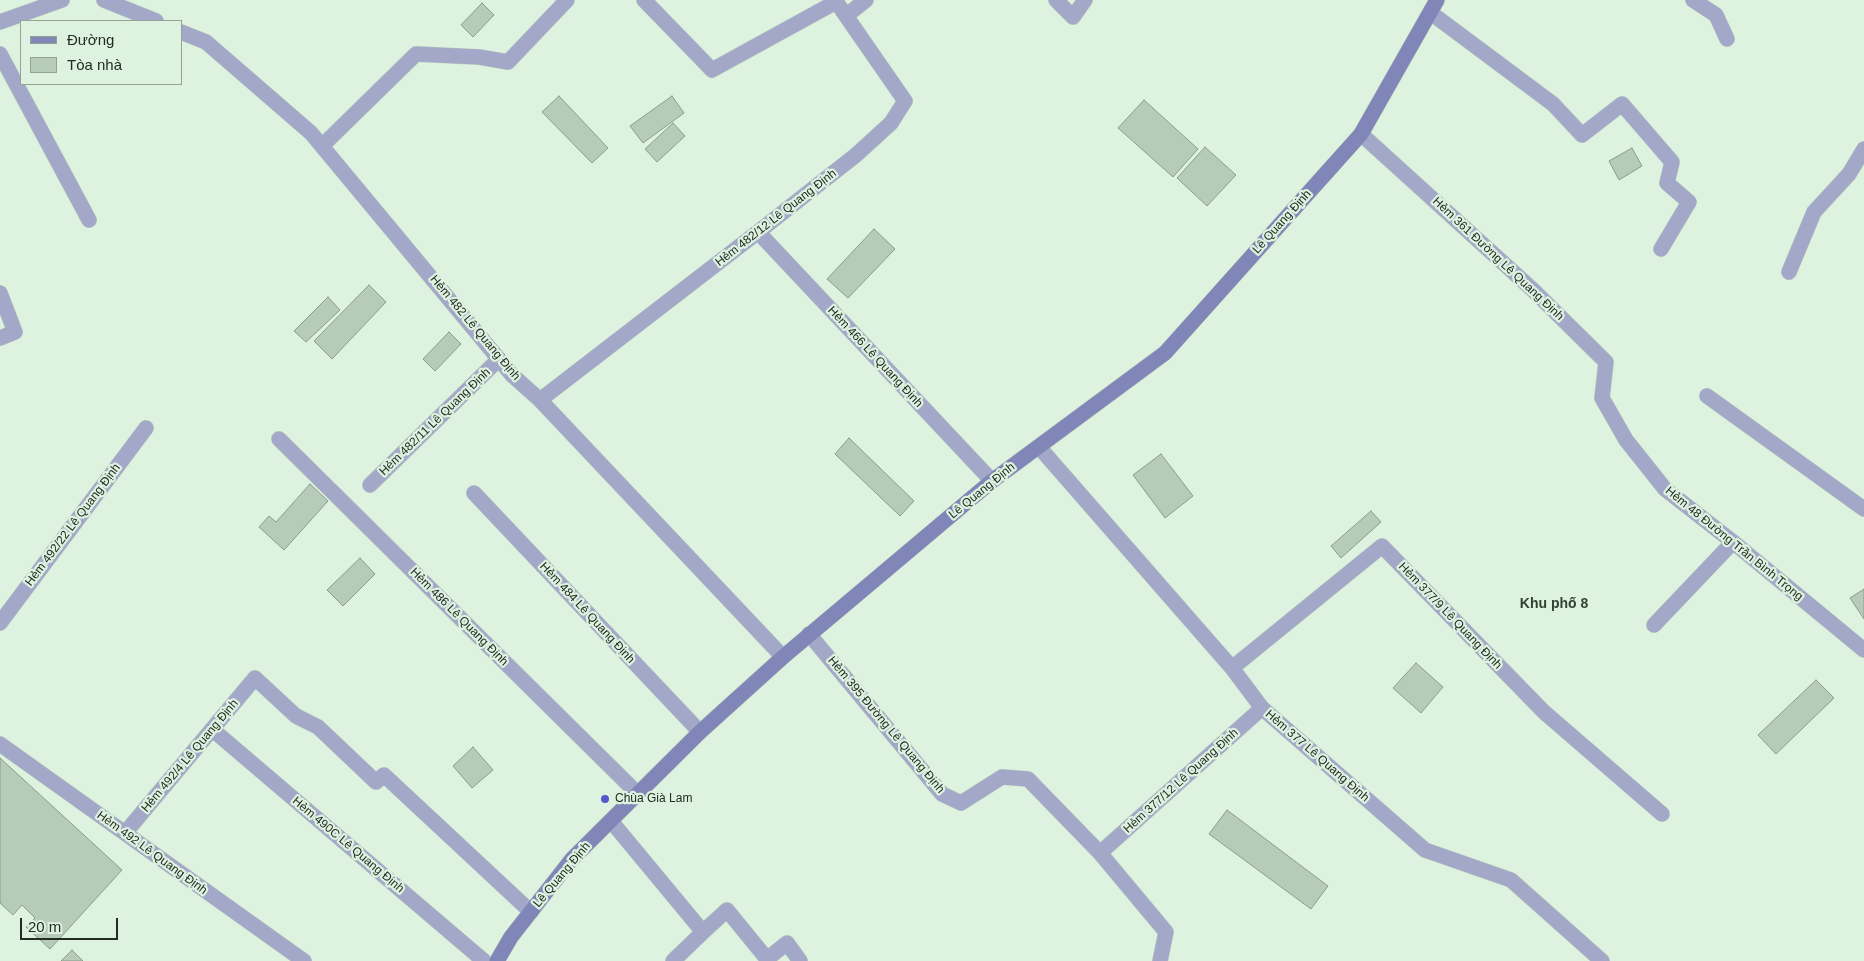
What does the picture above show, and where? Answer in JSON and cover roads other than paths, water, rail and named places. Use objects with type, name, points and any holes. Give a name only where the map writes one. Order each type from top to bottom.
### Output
[{"type":"main road","name":"Lê Quang Định","points":[[497,961],[511,938],[572,860],[700,732],[809,634],[992,481],[1165,353],[1361,134],[1434,6]]},
{"type":"street","points":[[0,22],[62,0]]},
{"type":"street","points":[[104,0],[154,20]]},
{"type":"street","points":[[322,146],[416,54],[480,57],[508,62],[567,0]]},
{"type":"street","points":[[644,0],[712,70],[836,1]]},
{"type":"street","points":[[847,15],[866,0]]},
{"type":"street","points":[[1056,0],[1073,18],[1085,0]]},
{"type":"street","points":[[1693,0],[1716,15],[1728,39]]},
{"type":"street","name":"Hẻm 482/12 Lê Quang Định","points":[[540,400],[856,155],[891,123],[905,101],[836,1]]},
{"type":"street","points":[[1434,6],[1553,104],[1582,135],[1622,104],[1672,162],[1667,183],[1689,202],[1661,249]]},
{"type":"street","name":"Hẻm 482 Lê Quang Định","points":[[182,32],[206,42],[311,134],[512,375],[540,400],[783,657]]},
{"type":"street","points":[[0,54],[89,220]]},
{"type":"street","name":"Hẻm 361 Đường Lê Quang Định","points":[[1361,134],[1533,290],[1606,362],[1602,398]]},
{"type":"street","points":[[1789,272],[1814,212],[1850,174],[1864,149]]},
{"type":"street","name":"Hẻm 466 Lê Quang Định","points":[[758,232],[992,481]]},
{"type":"street","points":[[0,293],[15,332],[0,338]]},
{"type":"street","name":"Hẻm 482/11 Lê Quang Định","points":[[370,485],[499,359]]},
{"type":"street","points":[[1707,396],[1864,509]]},
{"type":"street","name":"Hẻm 48 Đường Trần Bình Trọng","points":[[1602,398],[1626,440],[1665,489],[1733,542],[1864,650]]},
{"type":"street","name":"Hẻm 492/22 Lê Quang Định","points":[[0,623],[146,428]]},
{"type":"street","name":"Hẻm 486 Lê Quang Định","points":[[279,439],[638,794]]},
{"type":"street","name":"Hẻm 377 Lê Quang Định","points":[[1039,447],[1232,668],[1262,708],[1425,850],[1511,880],[1602,961]]},
{"type":"street","name":"Hẻm 484 Lê Quang Định","points":[[474,493],[700,732]]},
{"type":"street","points":[[1654,625],[1733,542]]},
{"type":"street","name":"Hẻm 377/9 Lê Quang Định","points":[[1232,668],[1382,546],[1544,712],[1662,814]]},
{"type":"street","name":"Hẻm 395 Đường Lê Quang Định","points":[[809,634],[942,794],[961,802],[1002,777],[1028,779],[1100,853],[1166,932],[1160,961]]},
{"type":"street","name":"Hẻm 492/4 Lê Quang Định","points":[[125,833],[255,678],[296,716],[318,727],[376,782],[384,775],[531,912]]},
{"type":"street","name":"Hẻm 377/12 Lê Quang Định","points":[[1100,853],[1262,708]]},
{"type":"street","name":"Hẻm 490C Lê Quang Định","points":[[213,730],[484,961]]},
{"type":"street","name":"Hẻm 492 Lê Quang Định","points":[[0,744],[304,961]]},
{"type":"street","points":[[610,821],[703,932]]},
{"type":"street","points":[[674,961],[728,910],[767,959],[787,943],[800,961]]},
{"type":"place","name":"Chùa Già Lam","points":[[605,799]]},
{"type":"district","name":"Khu phố 8","points":[[1554,604]]}]
